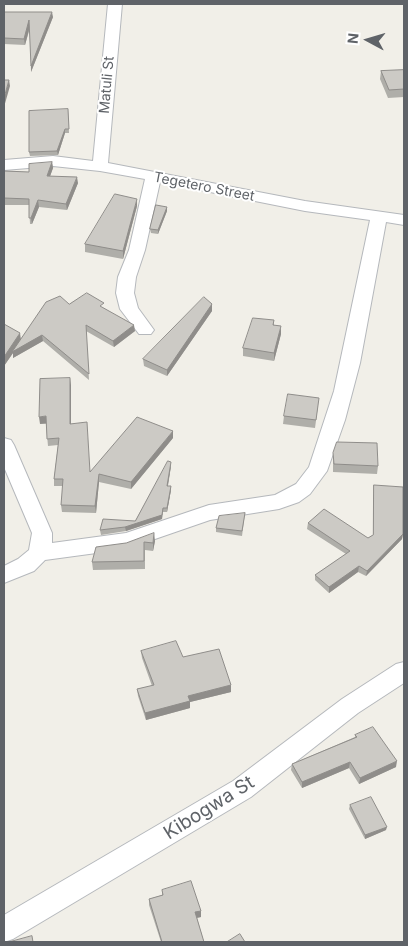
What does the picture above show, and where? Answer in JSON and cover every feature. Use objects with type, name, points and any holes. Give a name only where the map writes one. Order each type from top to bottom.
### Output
[{"type":"street","name":"Matuli St","points":[[100,166],[115,4]]},
{"type":"street","name":"Tegetero Street","points":[[4,165],[53,161],[100,166],[379,218],[404,220]]},
{"type":"street","points":[[145,330],[130,309],[125,293],[127,277],[137,250],[152,177]]},
{"type":"street","points":[[40,552],[94,547],[137,539],[208,513],[231,507],[277,504],[300,492],[314,477],[331,432],[346,375],[379,218]]},
{"type":"street","points":[[4,445],[42,533],[40,552],[30,563],[4,576]]},
{"type":"street","name":"Kibogwa St","points":[[4,930],[242,789],[350,706],[404,671]]},
{"type":"building","points":[[4,12],[52,12],[31,66],[29,20],[24,39],[4,38]]},
{"type":"building","points":[[404,70],[404,89],[389,90],[381,71]]},
{"type":"building","points":[[4,80],[9,80],[4,98]]},
{"type":"building","points":[[68,109],[69,129],[65,129],[57,151],[29,152],[29,111]]},
{"type":"building","points":[[52,162],[47,176],[77,177],[66,204],[38,200],[31,218],[29,218],[29,199],[4,198],[4,171],[29,172],[29,164]]},
{"type":"building","points":[[115,194],[137,199],[123,251],[85,244]]},
{"type":"building","points":[[156,205],[167,207],[158,230],[150,229]]},
{"type":"building","points":[[87,293],[104,303],[100,306],[134,325],[113,341],[86,325],[89,374],[42,335],[12,352],[46,302],[60,296],[69,304]]},
{"type":"building","points":[[204,297],[212,304],[167,370],[143,359]]},
{"type":"building","points":[[253,318],[274,320],[273,325],[281,326],[274,353],[243,348]]},
{"type":"building","points":[[4,324],[20,333],[4,357]]},
{"type":"building","points":[[70,378],[70,424],[87,422],[90,472],[137,417],[173,431],[131,482],[99,474],[95,506],[61,505],[63,479],[54,479],[59,438],[47,439],[46,416],[39,417],[40,379]]},
{"type":"building","points":[[288,394],[319,398],[316,420],[284,416]]},
{"type":"building","points":[[337,442],[377,443],[378,466],[334,464],[333,453]]},
{"type":"building","points":[[168,461],[171,462],[167,486],[171,486],[167,508],[163,508],[162,515],[125,527],[100,530],[103,519],[135,521]]},
{"type":"building","points":[[374,485],[403,487],[403,534],[367,571],[359,566],[329,587],[315,575],[350,551],[308,523],[324,509],[368,538],[373,535]]},
{"type":"building","points":[[245,513],[242,531],[216,528],[219,516]]},
{"type":"building","points":[[154,533],[153,543],[144,542],[144,561],[92,562],[96,547],[126,543]]},
{"type":"building","points":[[176,641],[183,657],[219,649],[231,685],[188,696],[190,701],[145,713],[137,689],[154,685],[141,651]]},
{"type":"building","points":[[373,727],[397,761],[360,778],[350,762],[302,782],[292,764],[357,737],[355,735]]},
{"type":"building","points":[[371,797],[387,827],[365,835],[350,805]]},
{"type":"building","points":[[191,881],[201,911],[195,912],[204,942],[162,942],[149,899],[163,895],[162,890]]},
{"type":"building","points":[[240,934],[245,942],[227,942]]},
{"type":"building","points":[[32,936],[33,942],[9,942]]}]
